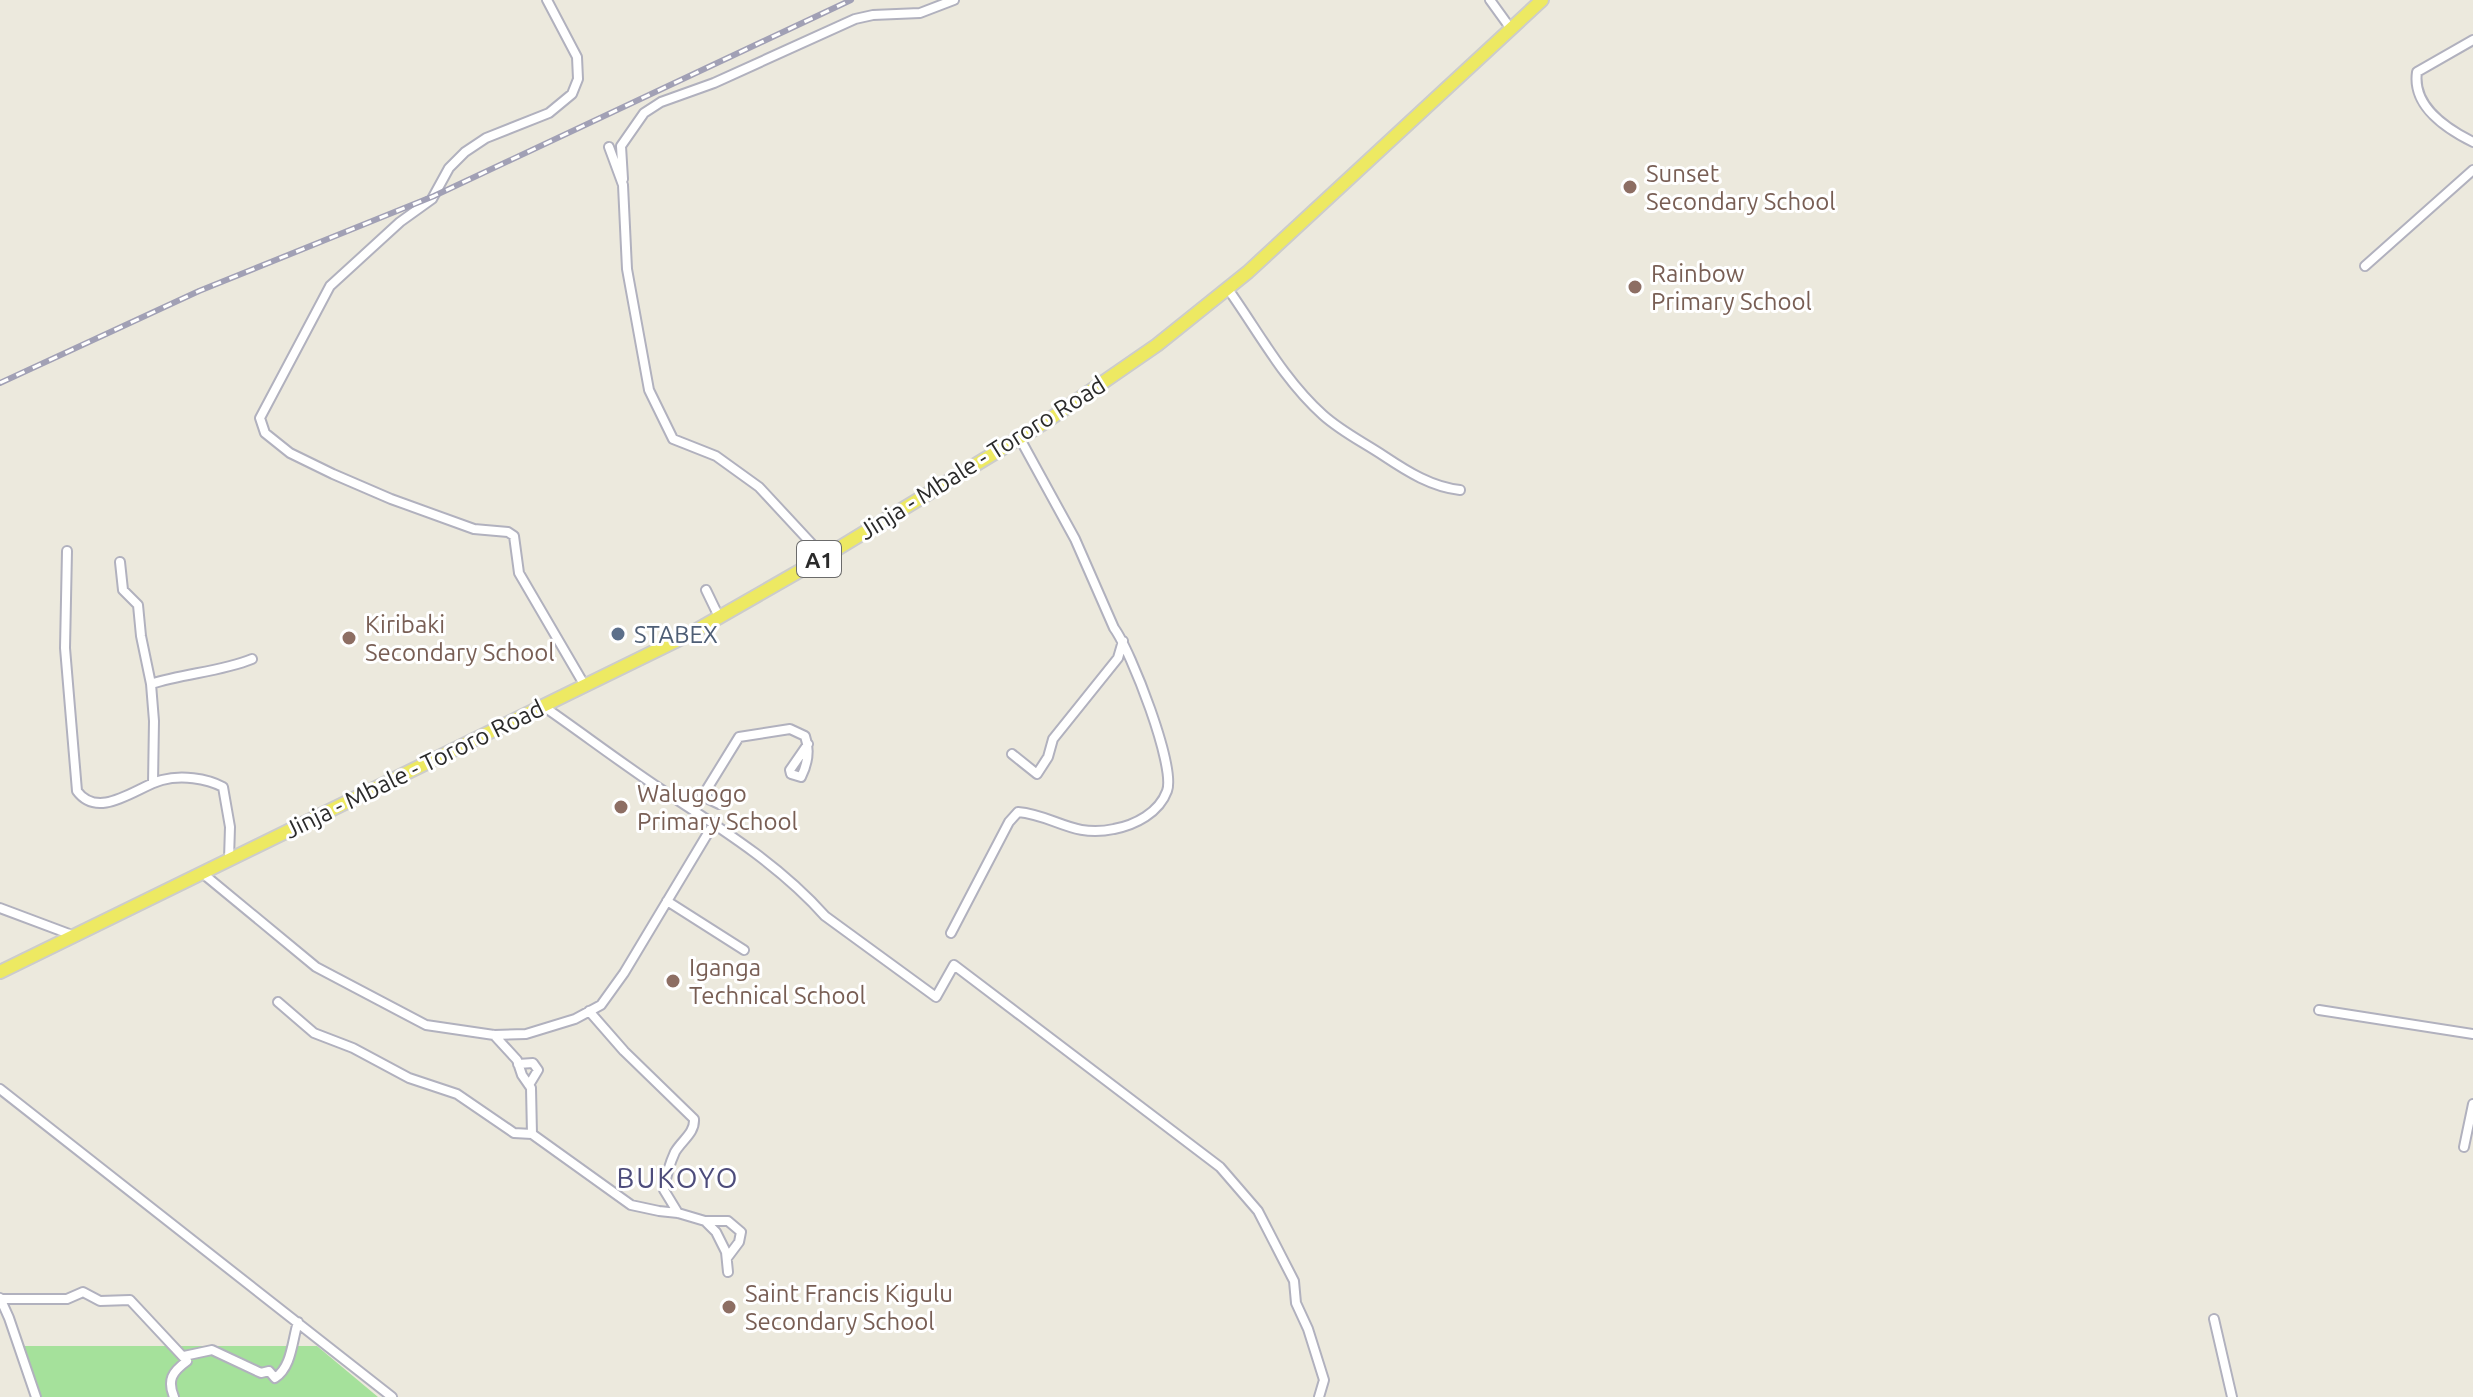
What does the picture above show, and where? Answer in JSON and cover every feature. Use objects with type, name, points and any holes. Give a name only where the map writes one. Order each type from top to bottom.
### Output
[{"type":"main road","name":"Jinja - Mbale - Tororo Road","points":[[0,972],[585,686],[719,617],[824,557],[1081,399],[1228,289],[1542,0]]},
{"type":"street","points":[[547,0],[577,57],[578,79],[572,94],[549,113],[486,138],[465,152],[449,168],[432,199],[400,222],[330,286],[260,418],[265,433],[290,453],[333,474],[474,529],[508,532],[514,536],[519,573],[585,686]]},
{"type":"street","points":[[824,557],[759,487],[716,456],[673,439],[649,390],[627,269],[621,146],[644,113],[661,102],[714,83],[855,19],[920,13],[954,0]]},
{"type":"street","points":[[1490,0],[1511,29]]},
{"type":"street","points":[[2473,40],[2417,72],[2415,84],[2420,100],[2435,117],[2473,142]]},
{"type":"street","points":[[609,147],[623,185]]},
{"type":"street","points":[[2365,266],[2473,170]]},
{"type":"street","points":[[1228,289],[1256,335],[1322,414],[1405,471],[1436,486],[1460,490]]},
{"type":"street","points":[[951,933],[1009,822],[1018,812],[1033,813],[1076,831],[1113,830],[1138,822],[1160,804],[1168,788],[1161,744],[1123,640],[1101,600],[1075,539],[1019,437]]},
{"type":"street","points":[[67,551],[65,648],[77,791],[81,797],[99,802],[127,798],[165,779],[210,781],[223,787],[230,827],[229,859]]},
{"type":"street","points":[[120,562],[123,590],[138,605],[151,684],[153,783]]},
{"type":"street","points":[[706,590],[719,617]]},
{"type":"street","points":[[1012,754],[1037,774],[1048,757],[1053,739],[1118,658],[1123,640]]},
{"type":"street","points":[[151,684],[177,676],[233,667],[252,659]]},
{"type":"street","points":[[543,706],[714,823],[810,900],[825,916],[936,997],[954,965],[1220,1167],[1258,1211],[1294,1281],[1296,1303],[1324,1380],[1319,1397]]},
{"type":"street","points":[[694,810],[739,737],[790,729],[805,736],[808,744]]},
{"type":"street","points":[[702,796],[719,804]]},
{"type":"street","points":[[201,872],[316,967],[426,1025],[494,1035],[526,1034],[575,1019],[601,1005],[624,973],[714,823]]},
{"type":"street","points":[[667,901],[744,950]]},
{"type":"street","points":[[0,908],[72,935]]},
{"type":"street","points":[[278,1002],[314,1033],[353,1048],[409,1078],[457,1094],[514,1133],[532,1134],[631,1205],[705,1221],[728,1221],[741,1232],[739,1242],[726,1258]]},
{"type":"street","points":[[2319,1010],[2473,1034]]},
{"type":"street","points":[[589,1011],[624,1051],[694,1119],[691,1132],[677,1148],[666,1172],[664,1190],[678,1213]]},
{"type":"street","points":[[494,1035],[518,1064],[529,1085],[532,1134]]},
{"type":"street","points":[[518,1064],[533,1063],[538,1070],[529,1085]]},
{"type":"street","points":[[0,1089],[392,1397]]},
{"type":"street","points":[[2464,1147],[2473,1104]]},
{"type":"street","points":[[705,1221],[716,1232],[726,1252],[728,1272]]},
{"type":"street","points":[[36,1397],[0,1298],[67,1299],[83,1292],[100,1301],[130,1300],[187,1361],[171,1378],[169,1385],[174,1397]]},
{"type":"street","points":[[2214,1319],[2232,1397]]},
{"type":"street","points":[[184,1356],[212,1350],[261,1373],[269,1371],[275,1378],[289,1360],[298,1322]]},
{"type":"green space","points":[[20,1346],[317,1346],[378,1397],[40,1397]]},
{"type":"railway","points":[[0,383],[199,291],[434,196],[851,0]]},
{"type":"place","name":"Sunset Secondary School","points":[[1630,187]]},
{"type":"place","name":"Rainbow Primary School","points":[[1635,287]]},
{"type":"place","name":"STABEX","points":[[618,634]]},
{"type":"place","name":"Kiribaki Secondary School","points":[[349,638]]},
{"type":"place","name":"Walugogo Primary School","points":[[621,807]]},
{"type":"place","name":"Iganga Technical School","points":[[673,981]]},
{"type":"place","name":"Saint Francis Kigulu Secondary School","points":[[729,1307]]},
{"type":"district","name":"BUKOYO","points":[[678,1177]]}]
